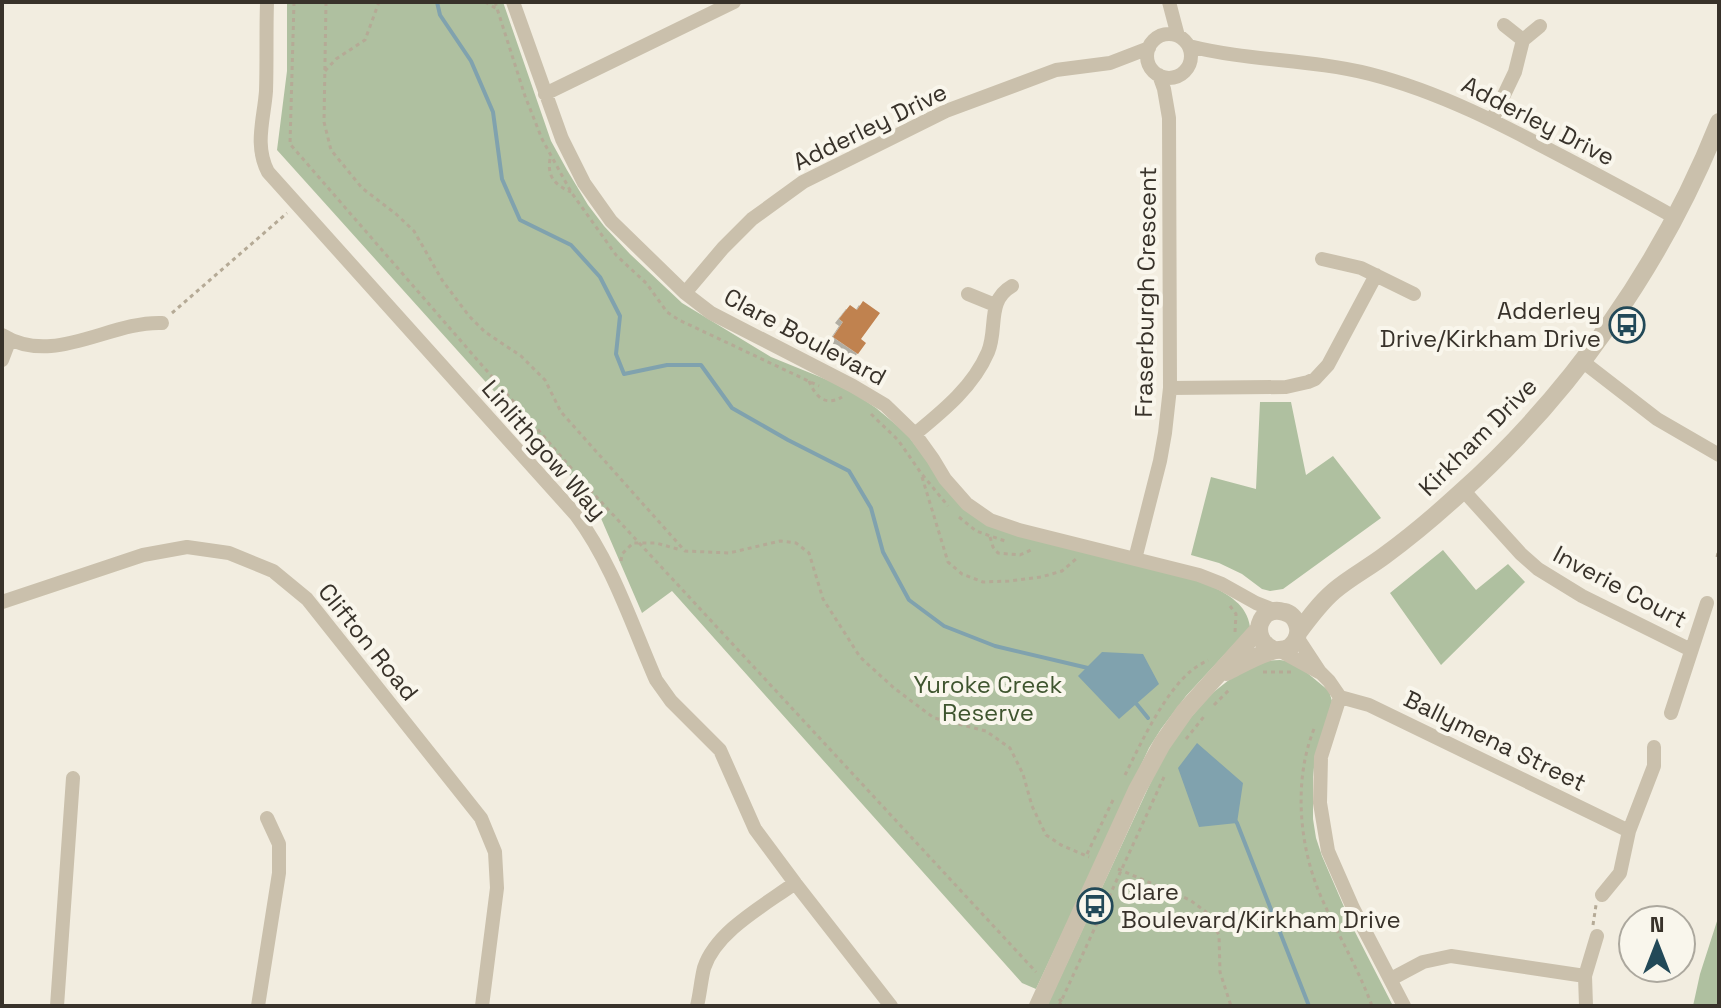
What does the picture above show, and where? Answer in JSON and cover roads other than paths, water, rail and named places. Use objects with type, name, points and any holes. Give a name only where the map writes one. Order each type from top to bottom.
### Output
[{"type":"street","name":"Linlithgow Way","points":[[267,2],[266,94],[260,148],[268,172],[576,515],[612,579],[656,680],[671,701],[720,750],[755,829],[891,1006]]},
{"type":"street","name":"Clare Boulevard","points":[[513,2],[562,139],[584,183],[611,221],[685,293],[711,313],[885,405],[915,434],[959,496],[990,520],[1211,579],[1278,611]]},
{"type":"street","points":[[545,94],[734,2]]},
{"type":"street","points":[[1168,2],[1191,58],[1184,70],[1173,78],[1155,72],[1147,55],[1159,37],[1168,2]]},
{"type":"street","points":[[1504,25],[1523,40]]},
{"type":"street","points":[[1492,120],[1515,72],[1523,40],[1540,26]]},
{"type":"street","points":[[1159,37],[1172,35],[1184,41]]},
{"type":"street","name":"Adderley Drive","points":[[1184,41],[1234,56],[1306,62],[1372,75],[1437,96],[1492,120],[1674,217]]},
{"type":"street","name":"Adderley Drive","points":[[685,293],[752,219],[803,182],[946,111],[1056,70],[1110,63],[1149,48]]},
{"type":"street","name":"Adderley Drive","points":[[1184,70],[1234,56]]},
{"type":"street","name":"Adderley Drive","points":[[1110,63],[1155,72]]},
{"type":"street","name":"Fraserburgh Crescent","points":[[1169,118],[1184,70]]},
{"type":"street","name":"Fraserburgh Crescent","points":[[1135,559],[1160,461],[1170,388],[1169,118],[1164,89],[1155,72]]},
{"type":"street","name":"Kirkham Drive","points":[[1298,635],[1311,615],[1334,592],[1412,534],[1463,490],[1536,416],[1582,361],[1634,287],[1689,190],[1719,122]]},
{"type":"street","points":[[1322,259],[1351,265],[1414,294]]},
{"type":"street","points":[[1170,388],[1286,387],[1299,386],[1315,379],[1328,365],[1376,275]]},
{"type":"street","points":[[915,434],[952,403],[974,377],[983,363],[992,337],[995,305],[1012,286]]},
{"type":"street","points":[[968,294],[995,305]]},
{"type":"street","points":[[2,360],[6,337],[35,346],[69,344],[145,322],[162,323]]},
{"type":"street","points":[[1582,361],[1657,419],[1719,455]]},
{"type":"street","name":"Inverie Court","points":[[1463,490],[1538,569],[1582,596],[1691,650]]},
{"type":"street","name":"Clifton Road","points":[[2,602],[143,555],[187,547],[229,553],[273,571],[307,599],[481,818],[495,852],[497,888],[482,1006]]},
{"type":"street","name":"Kirkham Drive","points":[[1278,611],[1334,592]]},
{"type":"street","points":[[1238,594],[1258,629],[1262,643],[1320,672]]},
{"type":"street","name":"Inverie Court","points":[[1671,713],[1707,603]]},
{"type":"street","points":[[1038,1006],[1095,859],[1162,744],[1185,711],[1258,629],[1264,616],[1278,611],[1287,613],[1296,621],[1298,635],[1320,672],[1340,697],[1321,757],[1320,803],[1328,851],[1353,908],[1404,1006]]},
{"type":"street","points":[[1217,677],[1290,646],[1298,635]]},
{"type":"street","name":"Ballymena Street","points":[[1340,697],[1369,705],[1629,831]]},
{"type":"street","points":[[1602,895],[1620,873],[1629,831],[1654,766],[1654,747]]},
{"type":"street","points":[[57,1006],[73,778]]},
{"type":"street","points":[[258,1006],[279,873],[279,844],[267,818]]},
{"type":"street","points":[[697,1006],[704,969],[722,939],[795,883]]},
{"type":"street","points":[[1586,1006],[1585,976],[1597,936]]},
{"type":"street","points":[[1391,979],[1423,962],[1451,956],[1585,976]]},
{"type":"water","points":[[1102,652],[1143,654],[1159,684],[1119,719],[1078,676]]},
{"type":"water","points":[[1197,743],[1243,783],[1237,823],[1199,827],[1178,768]]},
{"type":"waterway","points":[[437,2],[440,15],[471,61],[493,112],[502,179],[520,220],[571,245],[600,277],[620,316],[616,354],[624,374],[667,365],[701,365],[732,408],[849,471],[871,508],[883,552],[909,600],[944,626],[995,646],[1088,668]]},
{"type":"waterway","points":[[1135,702],[1148,718]]},
{"type":"waterway","points":[[1234,819],[1309,1006]]},
{"type":"place","name":"Adderley Drive/Kirkham Drive","points":[[1627,325]]},
{"type":"place","name":"Clare Boulevard/Kirkham Drive","points":[[1095,906]]},
{"type":"park label","name":"Yuroke Creek Reserve","points":[[988,699]]}]
